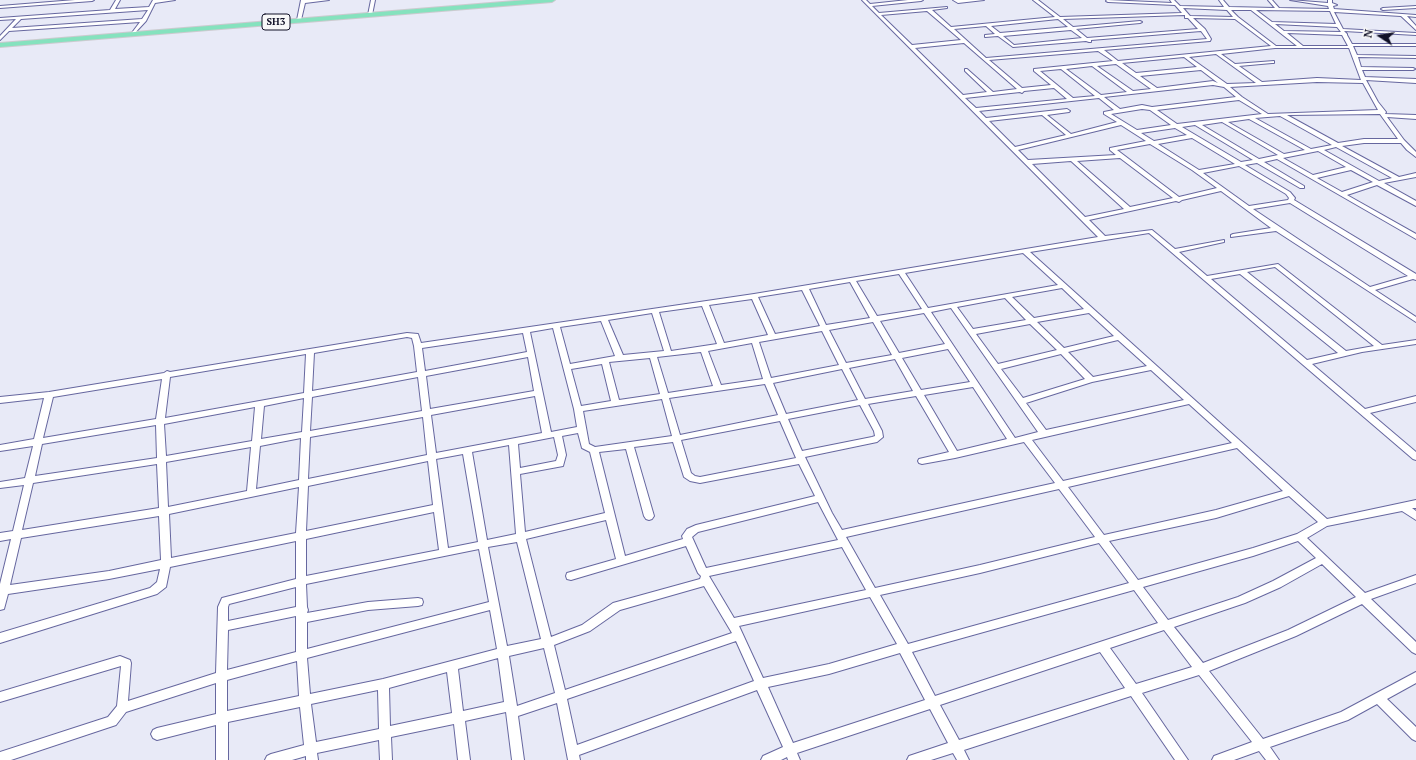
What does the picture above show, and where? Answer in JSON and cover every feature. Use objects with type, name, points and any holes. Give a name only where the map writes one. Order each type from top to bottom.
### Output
[{"type":"main road","name":"SH3","points":[[0,45],[552,0]]},
{"type":"street","points":[[0,7],[44,2],[92,0]]},
{"type":"street","points":[[109,23],[118,0]]},
{"type":"street","points":[[133,34],[144,20],[155,1],[173,0]]},
{"type":"street","points":[[299,20],[302,1],[327,0]]},
{"type":"street","points":[[370,15],[373,0]]},
{"type":"street","points":[[866,2],[921,0]]},
{"type":"street","points":[[955,0],[958,2],[982,0]]},
{"type":"street","points":[[1035,0],[1100,50],[1155,89]]},
{"type":"street","points":[[1221,0],[1236,18],[1275,47]]},
{"type":"street","points":[[1270,0],[1280,10]]},
{"type":"street","points":[[1292,0],[1371,9],[1416,7]]},
{"type":"street","points":[[1108,1],[1253,10],[1280,10],[1330,4],[1416,16]]},
{"type":"street","points":[[866,2],[1103,238]]},
{"type":"street","points":[[986,60],[1208,40],[1209,39],[1203,30],[1175,4]]},
{"type":"street","points":[[1330,4],[1351,46],[1364,80],[1402,141],[1416,155]]},
{"type":"street","points":[[0,19],[151,8]]},
{"type":"street","points":[[877,14],[945,8]]},
{"type":"street","points":[[929,10],[1022,91]]},
{"type":"street","points":[[1253,10],[1301,46]]},
{"type":"street","points":[[77,25],[87,12]]},
{"type":"street","points":[[43,28],[54,15]]},
{"type":"street","points":[[950,28],[1059,18],[1186,15],[1236,18]]},
{"type":"street","points":[[1403,15],[1416,29]]},
{"type":"street","points":[[0,40],[19,18]]},
{"type":"street","points":[[8,30],[144,20]]},
{"type":"street","points":[[987,36],[1140,22]]},
{"type":"street","points":[[1272,23],[1342,30],[1416,34]]},
{"type":"street","points":[[987,25],[1013,46],[1203,30]]},
{"type":"street","points":[[1284,32],[1342,30]]},
{"type":"street","points":[[911,46],[965,41]]},
{"type":"street","points":[[1072,100],[1036,70],[1116,61],[1275,47],[1416,44]]},
{"type":"street","points":[[1377,45],[1391,57],[1414,70]]},
{"type":"street","points":[[1217,53],[1260,84]]},
{"type":"street","points":[[1184,56],[1240,98],[1268,116]]},
{"type":"street","points":[[1355,56],[1416,57]]},
{"type":"street","points":[[1234,65],[1272,62]]},
{"type":"street","points":[[1092,64],[1131,92]]},
{"type":"street","points":[[1061,67],[1119,111]]},
{"type":"street","points":[[1135,75],[1202,68]]},
{"type":"street","points":[[1360,68],[1414,70]]},
{"type":"street","points":[[967,70],[992,94]]},
{"type":"street","points":[[976,110],[1072,100],[1205,83],[1226,86],[1317,80],[1416,81]]},
{"type":"street","points":[[962,97],[1055,86]]},
{"type":"street","points":[[1240,98],[1152,109],[1142,107],[1106,113],[1199,172],[1277,229],[1416,320]]},
{"type":"street","points":[[1152,109],[1192,136],[1288,193],[1291,196],[1291,201]]},
{"type":"street","points":[[986,120],[1067,111]]},
{"type":"street","points":[[1042,113],[1069,135]]},
{"type":"street","points":[[1281,114],[1397,178]]},
{"type":"street","points":[[1136,132],[1195,123],[1281,114],[1384,114],[1416,118]]},
{"type":"street","points":[[1249,117],[1310,151]]},
{"type":"street","points":[[1222,120],[1312,177],[1416,237]]},
{"type":"street","points":[[1015,150],[1121,122]]},
{"type":"street","points":[[1195,123],[1302,187]]},
{"type":"street","points":[[1179,200],[1112,149],[1192,136]]},
{"type":"street","points":[[1199,172],[1310,151],[1342,143],[1386,140],[1402,141]]},
{"type":"street","points":[[1408,148],[1416,148]]},
{"type":"street","points":[[1318,149],[1416,204]]},
{"type":"street","points":[[1028,162],[1121,156]]},
{"type":"street","points":[[1073,160],[1129,210]]},
{"type":"street","points":[[1312,177],[1351,168]]},
{"type":"street","points":[[1342,194],[1377,183],[1416,175]]},
{"type":"street","points":[[1084,218],[1223,190]]},
{"type":"street","points":[[1248,208],[1291,201],[1415,276]]},
{"type":"street","points":[[1234,236],[1277,229]]},
{"type":"street","points":[[418,346],[902,273],[1150,231],[1363,412],[1415,454]]},
{"type":"street","points":[[1174,251],[1222,241]]},
{"type":"street","points":[[1026,252],[1325,523]]},
{"type":"street","points":[[1205,278],[1276,265],[1382,348]]},
{"type":"street","points":[[1241,271],[1344,354]]},
{"type":"street","points":[[902,273],[1013,442]]},
{"type":"street","points":[[1369,289],[1415,276]]},
{"type":"street","points":[[852,280],[876,318],[955,455]]},
{"type":"street","points":[[568,367],[620,358],[704,349],[1064,286]]},
{"type":"street","points":[[653,355],[678,438],[687,475],[693,480],[700,480],[874,440],[879,437],[878,431],[824,328],[805,288]]},
{"type":"street","points":[[754,296],[773,337]]},
{"type":"street","points":[[1007,296],[1091,380]]},
{"type":"street","points":[[705,303],[721,346]]},
{"type":"street","points":[[952,305],[1022,401],[1044,434]]},
{"type":"street","points":[[972,332],[1091,310]]},
{"type":"street","points":[[655,311],[668,353]]},
{"type":"street","points":[[604,318],[620,358]]},
{"type":"street","points":[[556,325],[578,408],[584,446],[594,450],[678,438],[862,402],[974,384]]},
{"type":"street","points":[[526,329],[547,435]]},
{"type":"street","points":[[0,400],[49,395],[167,374],[407,335],[414,336],[418,346],[444,552]]},
{"type":"street","points":[[997,367],[1121,337]]},
{"type":"street","points":[[755,340],[768,381],[800,457],[820,498],[904,648],[963,760]]},
{"type":"street","points":[[1306,363],[1344,354],[1416,342]]},
{"type":"street","points":[[578,408],[616,404],[768,381],[950,346]]},
{"type":"street","points":[[704,349],[718,388]]},
{"type":"street","points":[[310,351],[301,536],[304,699],[311,755]]},
{"type":"street","points":[[0,448],[308,395],[531,354]]},
{"type":"street","points":[[605,361],[616,404]]},
{"type":"street","points":[[1022,401],[1091,380],[1153,367]]},
{"type":"street","points":[[0,638],[153,591],[162,584],[166,563],[160,421],[167,374]]},
{"type":"street","points":[[0,485],[162,460],[539,393]]},
{"type":"street","points":[[0,606],[2,590],[18,534],[28,481],[39,442],[49,395]]},
{"type":"street","points":[[1363,412],[1416,399]]},
{"type":"street","points":[[922,461],[1027,439],[1115,416],[1190,401]]},
{"type":"street","points":[[251,494],[260,403]]},
{"type":"street","points":[[0,537],[165,511],[304,484],[431,456],[582,429]]},
{"type":"street","points":[[515,472],[560,464],[562,455],[557,433]]},
{"type":"street","points":[[1027,439],[1166,625],[1273,760]]},
{"type":"street","points":[[513,441],[521,537],[561,696],[573,756],[759,684],[829,669],[1253,552],[1300,536],[1325,523],[1416,504]]},
{"type":"street","points":[[629,445],[649,516]]},
{"type":"street","points":[[157,734],[304,699],[382,684],[503,652],[547,643],[586,628],[617,606],[705,577],[842,539],[1060,484],[1238,445]]},
{"type":"street","points":[[467,450],[503,652],[518,760]]},
{"type":"street","points":[[594,450],[621,561]]},
{"type":"street","points":[[732,623],[980,570],[1101,538],[1216,514],[1290,492]]},
{"type":"street","points":[[792,755],[759,684],[739,636],[705,577],[689,542],[688,536],[690,532],[696,529],[820,498]]},
{"type":"street","points":[[1404,507],[1416,516]]},
{"type":"street","points":[[2,590],[109,574],[438,508]]},
{"type":"street","points":[[222,760],[222,627],[223,607],[226,601],[303,581],[521,537],[610,515]]},
{"type":"street","points":[[1300,536],[1416,648]]},
{"type":"street","points":[[571,576],[689,542]]},
{"type":"street","points":[[767,760],[792,755],[933,704],[1241,600],[1277,584],[1323,559]]},
{"type":"street","points":[[913,760],[1201,669],[1292,633],[1365,598],[1416,580]]},
{"type":"street","points":[[222,627],[303,614],[368,606],[418,602]]},
{"type":"street","points":[[122,708],[221,676],[494,605]]},
{"type":"street","points":[[272,760],[311,755],[385,733],[458,717],[512,710],[561,696],[739,636]]},
{"type":"street","points":[[1103,647],[1182,760]]},
{"type":"street","points":[[0,697],[120,661],[126,663],[122,708],[112,721],[0,758]]},
{"type":"street","points":[[452,666],[464,760]]},
{"type":"street","points":[[1218,760],[1344,716],[1416,677]]},
{"type":"street","points":[[382,684],[386,760]]},
{"type":"street","points":[[1378,698],[1416,735]]}]
